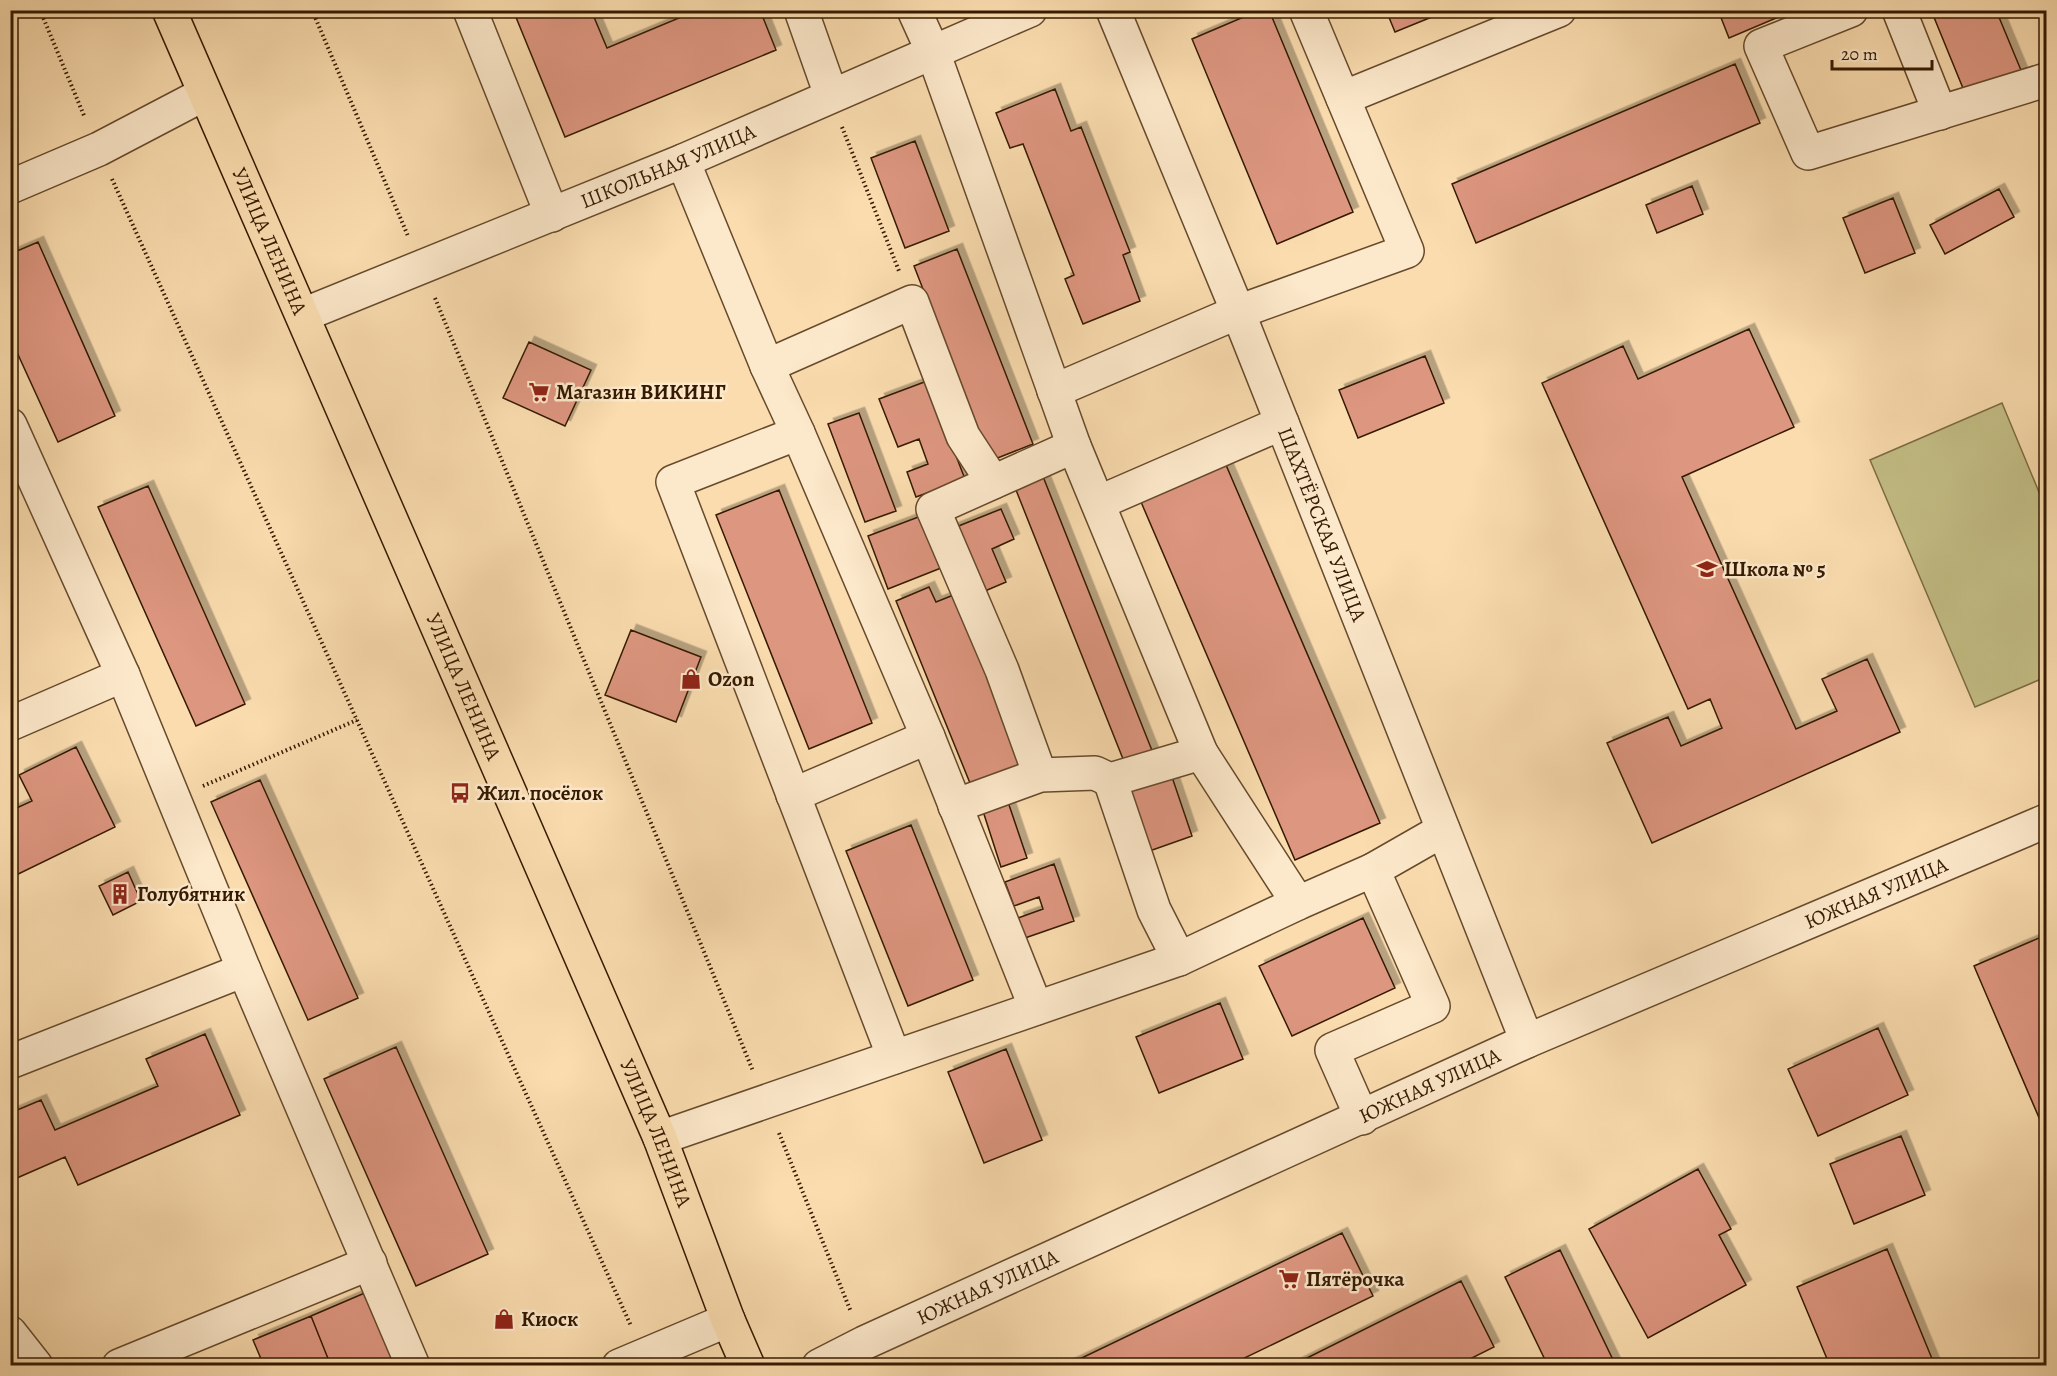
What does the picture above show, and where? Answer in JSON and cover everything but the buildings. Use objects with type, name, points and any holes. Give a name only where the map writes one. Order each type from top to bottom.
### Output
[{"type":"main road","name":"УЛИЦА ЛЕНИНА","points":[[169,10],[660,1138],[728,1320],[748,1365]]},
{"type":"street","points":[[470,10],[552,214]]},
{"type":"street","points":[[801,10],[831,95]]},
{"type":"street","points":[[914,10],[933,52],[1074,446],[1201,753],[1298,903]]},
{"type":"street","name":"ШКОЛЬНАЯ УЛИЦА","points":[[303,315],[683,161],[1030,10]]},
{"type":"street","name":"ШАХТЁРСКАЯ УЛИЦА","points":[[1113,10],[1238,312],[1527,1041]]},
{"type":"street","points":[[1054,391],[1238,312],[1407,251],[1306,10]]},
{"type":"street","points":[[1343,98],[1559,10]]},
{"type":"street","points":[[1851,10],[1761,46],[1808,153],[2046,80]]},
{"type":"street","points":[[1899,10],[1940,112]]},
{"type":"street","points":[[10,187],[99,149],[204,94]]},
{"type":"street","points":[[683,161],[767,366],[928,737],[1036,1008]]},
{"type":"street","points":[[767,366],[912,302],[963,436],[993,482]]},
{"type":"street","points":[[1098,503],[1282,423]]},
{"type":"street","points":[[10,425],[123,675],[244,970],[413,1365]]},
{"type":"street","points":[[798,433],[673,482],[894,1057]]},
{"type":"street","points":[[1040,775],[1002,670],[933,509],[1074,446]]},
{"type":"street","points":[[10,724],[123,675]]},
{"type":"street","points":[[793,795],[928,737]]},
{"type":"street","points":[[954,806],[1040,775],[1095,773],[1110,780],[1201,753]]},
{"type":"street","points":[[1110,780],[1154,910],[1179,959]]},
{"type":"street","name":"ЮЖНАЯ УЛИЦА","points":[[819,1365],[1527,1041],[2046,821]]},
{"type":"street","points":[[660,1138],[1179,959],[1373,870],[1443,830]]},
{"type":"street","points":[[1362,1118],[1332,1050],[1432,1006],[1373,870]]},
{"type":"street","points":[[10,1062],[244,970]]},
{"type":"street","points":[[119,1365],[370,1263]]},
{"type":"street","points":[[631,1360],[728,1320]]},
{"type":"street","points":[[10,1333],[36,1365]]},
{"type":"path","points":[[40,10],[99,149],[357,720],[631,1360]]},
{"type":"path","points":[[312,10],[422,267],[864,1343]]},
{"type":"path","points":[[831,95],[912,302]]},
{"type":"path","points":[[174,798],[357,720]]},
{"type":"shaded area","points":[[2002,403],[2046,509],[2046,677],[1975,707],[1870,460]]},
{"type":"place","name":"Магазин ВИКИНГ","points":[[539,392]]},
{"type":"place","name":"Школа № 5","points":[[1707,569]]},
{"type":"place","name":"Ozon","points":[[691,679]]},
{"type":"place","name":"Жил. посёлок","points":[[460,793]]},
{"type":"place","name":"Голубятник","points":[[120,894]]},
{"type":"place","name":"Пятёрочка","points":[[1289,1279]]},
{"type":"place","name":"Киоск","points":[[504,1319]]}]
